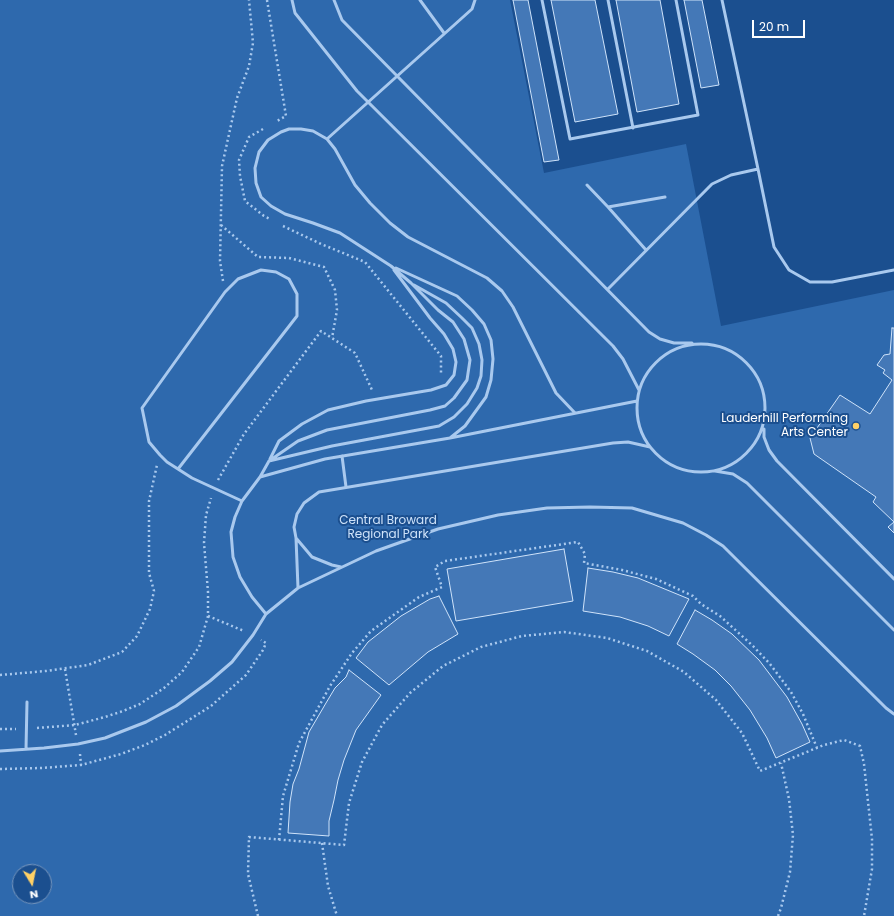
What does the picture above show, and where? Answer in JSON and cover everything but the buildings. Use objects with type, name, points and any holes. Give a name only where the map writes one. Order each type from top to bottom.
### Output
[{"type":"lane","points":[[292,0],[295,13],[357,91],[613,346],[623,359],[639,390]]},
{"type":"lane","points":[[334,0],[342,20],[649,332],[660,339],[674,343],[714,344],[735,352],[751,366],[762,384],[765,398],[764,437],[769,450],[777,462],[894,579]]},
{"type":"lane","points":[[420,0],[444,33]]},
{"type":"lane","points":[[327,139],[472,9],[475,0]]},
{"type":"lane","points":[[542,0],[570,139],[698,115],[676,0]]},
{"type":"lane","points":[[608,0],[633,128]]},
{"type":"lane","points":[[722,0],[774,247],[788,270],[810,282],[832,282],[894,270]]},
{"type":"lane","points":[[269,460],[298,441],[327,430],[445,406],[454,398],[467,380],[470,360],[464,339],[453,322],[391,266],[340,233],[313,222],[285,214],[270,206],[261,197],[256,183],[255,168],[260,152],[268,140],[289,129],[313,131],[327,139],[335,149],[355,184],[370,203],[390,223],[408,237],[487,278],[502,291],[513,307],[556,393],[575,413]]},
{"type":"lane","points":[[608,289],[712,184],[731,174],[758,169]]},
{"type":"lane","points":[[587,185],[646,250]]},
{"type":"lane","points":[[608,207],[665,197]]},
{"type":"lane","points":[[391,266],[457,296],[484,324],[491,340],[493,359],[491,380],[486,397],[465,426],[450,438]]},
{"type":"lane","points":[[266,614],[252,597],[240,577],[232,557],[231,532],[235,517],[242,501],[260,477],[279,441],[302,424],[328,410],[366,401],[431,390],[446,385],[454,375],[456,362],[453,349],[444,334],[430,318],[391,266]]},
{"type":"lane","points":[[178,469],[297,316],[297,294],[289,279],[276,272],[262,270],[238,279],[225,292],[142,408],[149,442],[160,455],[178,469],[192,478],[242,501]]},
{"type":"lane","points":[[269,460],[332,446],[439,426],[454,417],[466,404],[477,388],[481,376],[482,360],[479,344],[472,328],[446,303],[411,283]]},
{"type":"lane","points":[[692,344],[674,349],[659,359],[647,373],[639,390],[637,417],[640,428],[650,447],[662,459],[678,468],[695,472],[713,471],[733,474],[747,483],[894,630]]},
{"type":"lane","points":[[260,477],[325,459],[450,438],[637,401]]},
{"type":"lane","points":[[713,471],[730,466],[744,456],[756,443],[764,427]]},
{"type":"lane","points":[[298,588],[296,538],[294,527],[297,514],[304,503],[319,492],[614,443],[628,442],[650,447]]},
{"type":"lane","points":[[342,456],[346,487]]},
{"type":"lane","points":[[0,751],[78,744],[105,738],[146,722],[176,706],[210,681],[232,662],[253,635],[266,614],[298,588],[376,551],[438,529],[498,515],[546,508],[632,508],[683,523],[706,535],[723,546],[886,708],[894,714]]},
{"type":"lane","points":[[296,538],[312,557],[332,566],[341,568]]},
{"type":"lane","points":[[26,749],[27,702]]},
{"type":"path","points":[[225,292],[220,261],[222,166],[237,98],[249,66],[253,43],[249,0]]},
{"type":"path","points":[[267,0],[286,116],[274,123]]},
{"type":"path","points":[[268,127],[249,137],[239,160],[240,176],[245,201],[271,220]]},
{"type":"path","points":[[278,223],[321,244],[365,262],[440,356],[441,375],[435,377]]},
{"type":"path","points":[[75,725],[105,717],[140,704],[164,688],[182,672],[199,646],[208,616],[208,592],[204,543],[206,515],[214,488],[244,434],[321,331],[355,353],[371,390],[379,388]]},
{"type":"path","points":[[0,675],[65,669],[88,665],[122,652],[137,636],[150,609],[154,591],[148,573],[149,501],[160,455]]},
{"type":"path","points":[[279,840],[283,796],[299,743],[330,686],[352,653],[371,631],[419,597],[442,587],[436,567],[445,561],[578,542],[585,554],[584,563],[622,570],[656,579],[693,596],[701,604],[720,616],[753,646],[770,664],[791,692],[803,714],[817,748]]},
{"type":"path","points":[[258,916],[248,874],[249,837],[344,845],[349,803],[362,762],[382,725],[410,693],[443,666],[481,647],[522,636],[564,632],[606,638],[647,651],[684,672],[716,700],[742,733],[760,771],[817,748],[844,740],[860,746],[864,764],[872,839],[872,869],[864,916]]},
{"type":"path","points":[[65,669],[81,765]]},
{"type":"path","points":[[778,916],[790,872],[792,835],[789,799],[780,763]]},
{"type":"path","points":[[322,843],[328,886],[337,916]]},
{"type":"green space","name":"Central Broward Regional Park","points":[[0,0],[510,0],[544,173],[686,144],[721,326],[894,290],[894,916],[0,916]]},
{"type":"place","name":"Lauderhill Performing Arts Center","points":[[856,426]]}]
